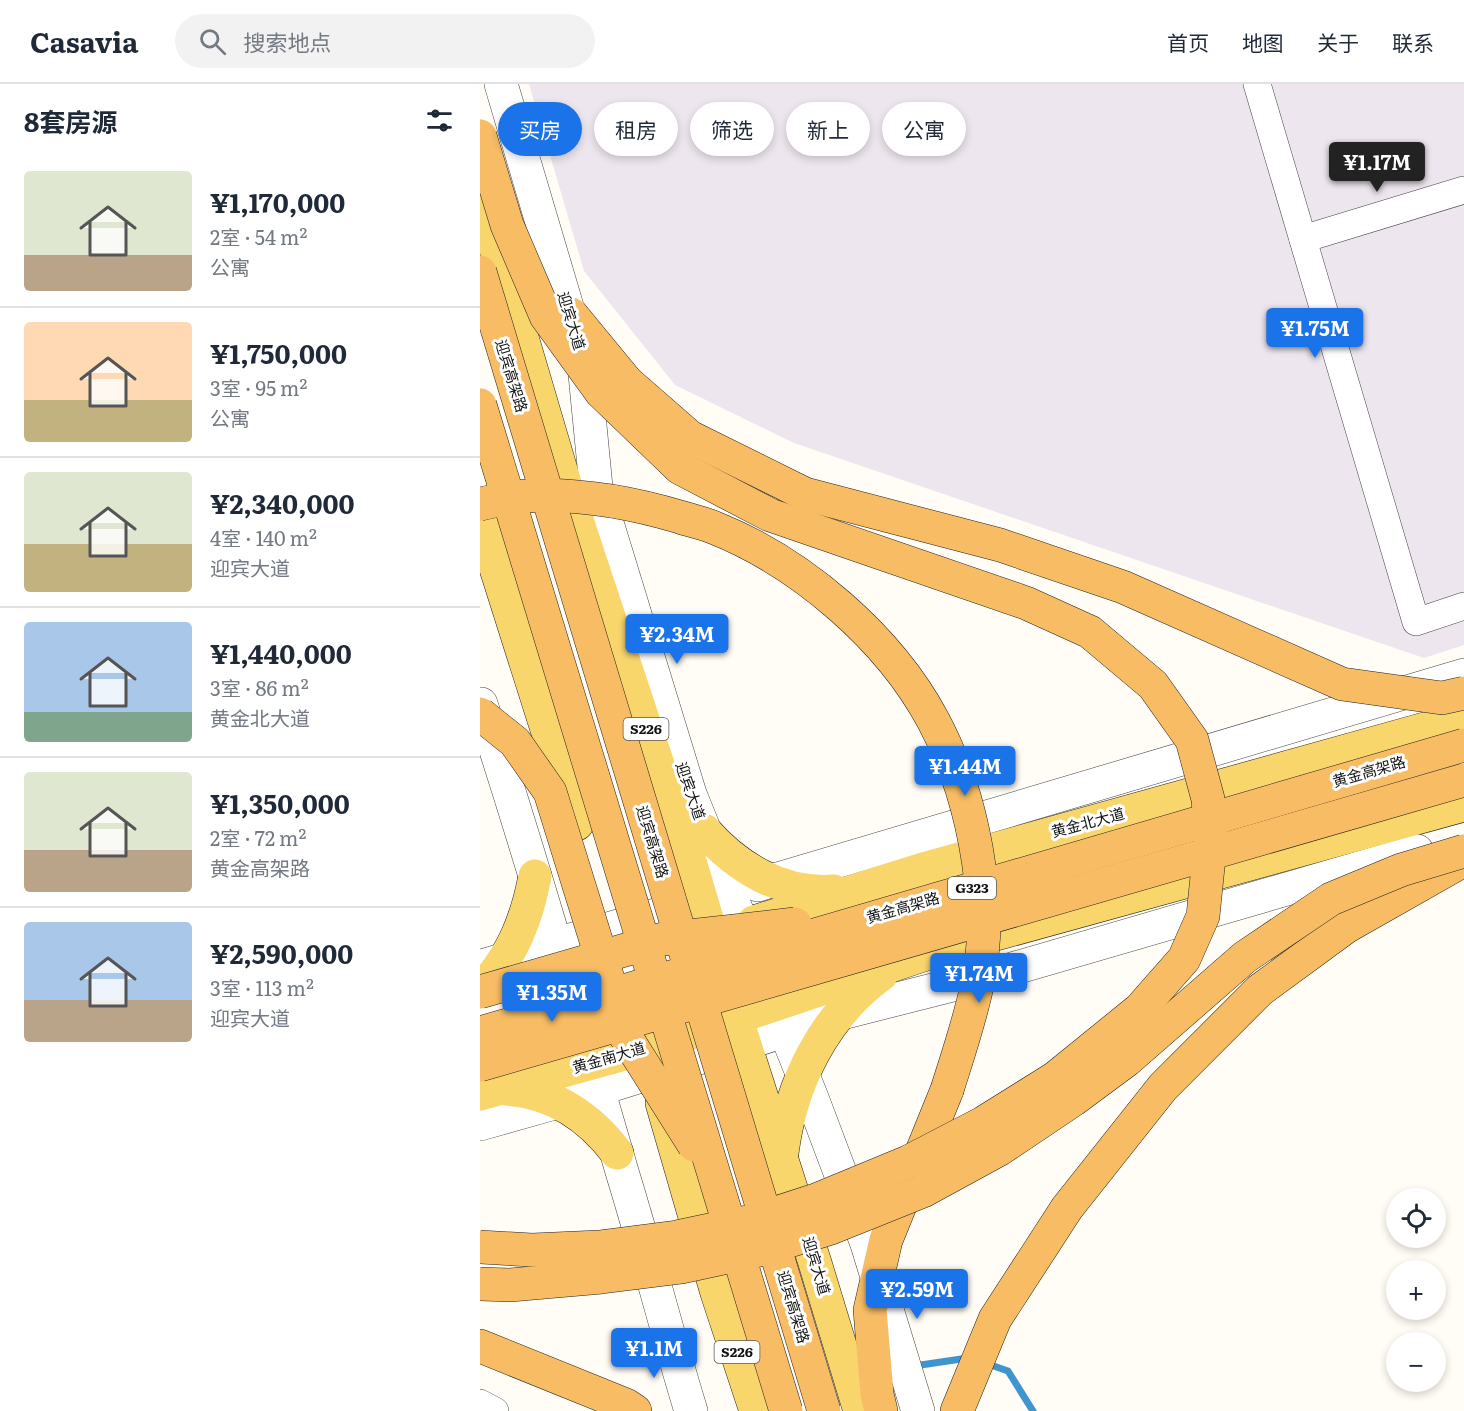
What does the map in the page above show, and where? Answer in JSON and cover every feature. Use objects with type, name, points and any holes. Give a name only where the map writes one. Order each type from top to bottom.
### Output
[{"type":"highway","points":[[480,136],[507,225],[546,316],[601,392],[680,468],[770,515],[1026,603],[1090,632],[1153,685],[1192,740],[1208,799],[1211,837],[1203,915],[1184,959],[1140,1009],[1055,1078],[983,1123],[908,1162],[816,1200],[748,1222],[677,1237],[599,1247],[532,1250],[480,1247]]},
{"type":"highway","points":[[507,225],[583,331],[627,382],[690,436],[805,494],[1000,545],[1123,587],[1342,684],[1442,698],[1464,693]]},
{"type":"highway","name":"迎宾高架路","points":[[480,272],[824,1411]]},
{"type":"highway","points":[[480,405],[786,1411]]},
{"type":"highway","points":[[480,504],[524,496],[580,496],[638,505],[715,528],[778,560],[841,607],[894,661],[933,720],[959,779],[975,840],[983,903],[983,953],[976,996],[950,1079],[886,1240],[870,1310],[877,1394],[881,1411]]},
{"type":"highway","points":[[480,714],[515,742],[550,792],[626,1037],[717,1182]]},
{"type":"highway","name":"黄金高架路","points":[[480,1033],[1464,745]]},
{"type":"highway","name":"G323","points":[[486,1082],[1464,780]]},
{"type":"highway","points":[[480,1284],[510,1285],[602,1278],[682,1267],[760,1250],[831,1228],[923,1191],[1000,1149],[1073,1100],[1127,1060],[1245,957],[1331,899],[1401,870],[1464,851]]},
{"type":"highway","points":[[957,1411],[995,1319],[1067,1208],[1163,1087],[1260,990],[1346,927],[1464,860]]},
{"type":"highway","points":[[480,991],[663,939],[883,914]]},
{"type":"highway","points":[[480,1346],[626,1405],[635,1411]]},
{"type":"main road","name":"迎宾大道","points":[[480,195],[566,487],[728,931],[740,1030],[860,1411]]},
{"type":"main road","name":"S226","points":[[480,518],[621,966],[717,1293],[756,1411]]},
{"type":"main road","name":"黄金北大道","points":[[728,931],[920,870],[1464,718]]},
{"type":"main road","points":[[740,1030],[780,1018],[897,964],[938,950],[1464,806]]},
{"type":"main road","points":[[704,830],[730,857],[745,868],[771,881],[803,890],[824,892],[865,887]]},
{"type":"main road","points":[[480,991],[492,963],[515,942],[524,921],[535,876]]},
{"type":"main road","points":[[480,1006],[621,966],[728,931]]},
{"type":"main road","points":[[781,1158],[791,1104],[817,1047],[840,1014],[858,995],[897,964]]},
{"type":"main road","name":"黄金南大道","points":[[486,1082],[594,1076],[740,1030]]},
{"type":"main road","points":[[486,1082],[537,1094],[558,1102],[589,1122],[617,1154]]},
{"type":"street","name":"迎宾大道","points":[[501,84],[584,364],[596,487],[690,794],[704,830],[716,897]]},
{"type":"street","points":[[1257,84],[1416,622],[1464,606]]},
{"type":"street","points":[[1303,239],[1464,190]]},
{"type":"street","points":[[492,963],[1464,675]]},
{"type":"street","points":[[480,702],[535,876],[691,1411]]},
{"type":"street","points":[[780,1018],[840,1014],[988,976],[1464,837]]},
{"type":"street","name":"迎宾大道","points":[[728,931],[780,1018],[803,1074],[867,1244],[918,1411]]},
{"type":"street","points":[[480,1124],[558,1102],[594,1076]]},
{"type":"street","points":[[480,1403],[495,1411]]},
{"type":"shaded area","points":[[529,84],[1464,84],[1464,645],[1424,658],[794,443],[675,385],[584,271],[550,156],[582,156],[582,102],[534,102]]},
{"type":"waterway","points":[[914,1366],[968,1358]]},
{"type":"waterway","points":[[985,1363],[1008,1371],[1033,1411]]}]
